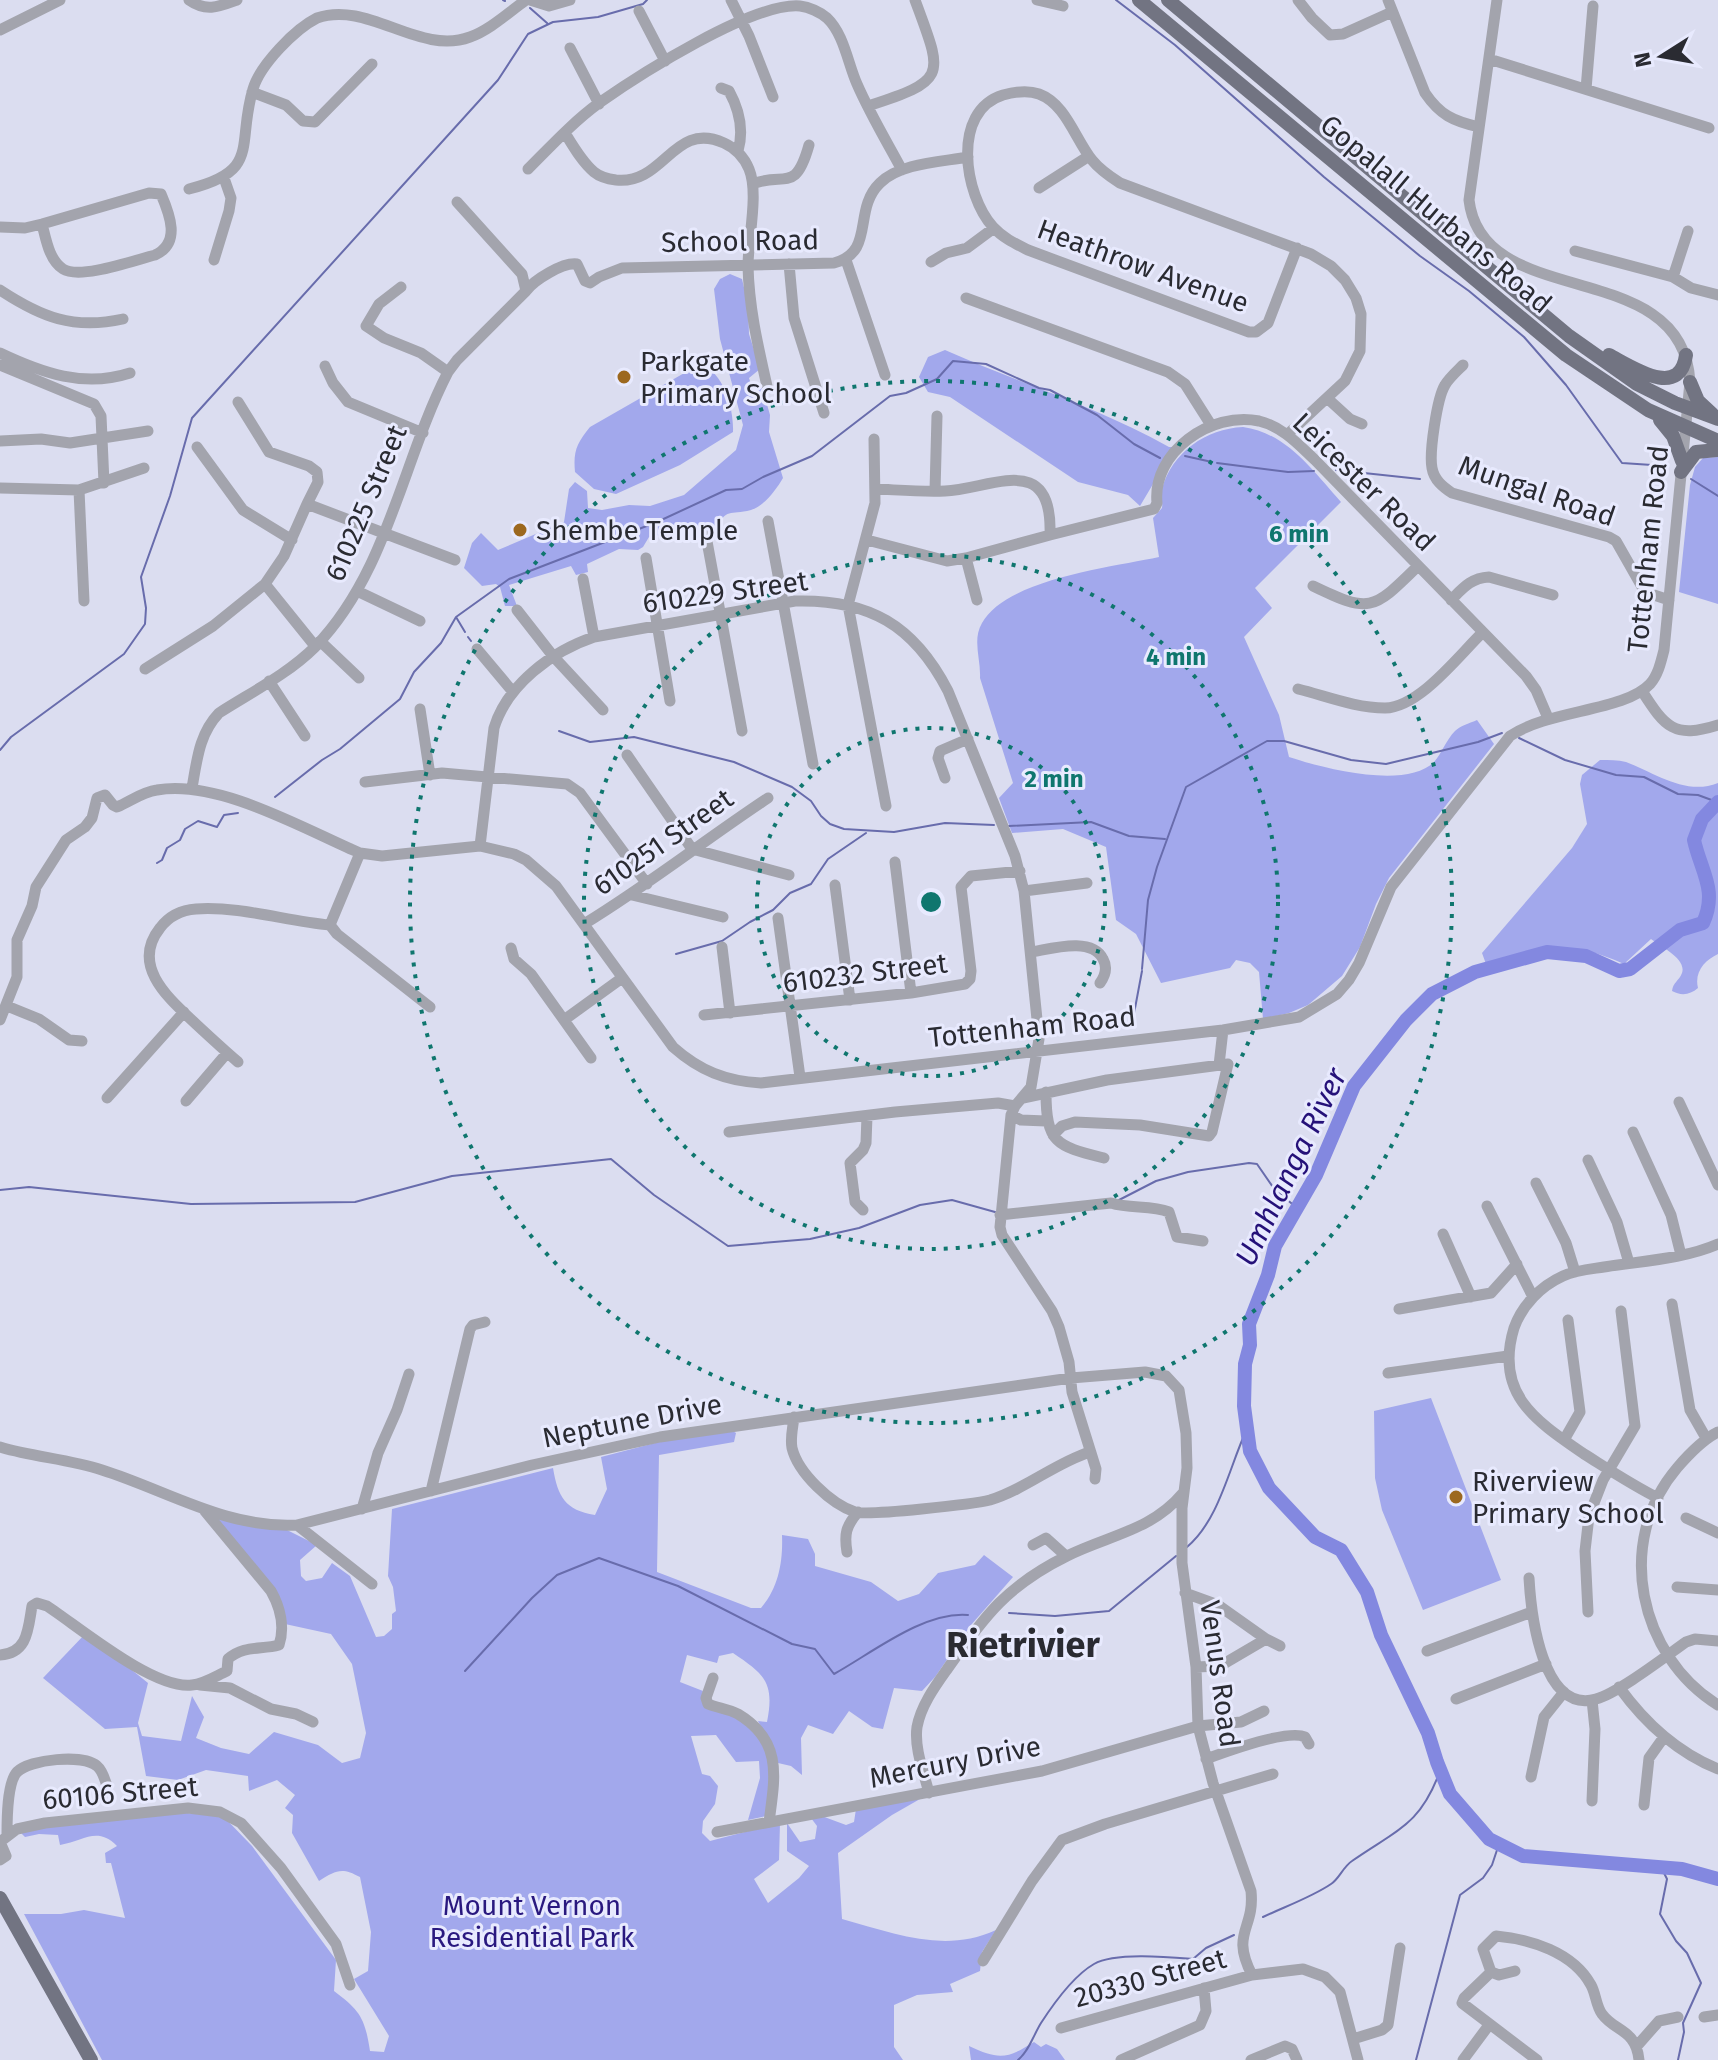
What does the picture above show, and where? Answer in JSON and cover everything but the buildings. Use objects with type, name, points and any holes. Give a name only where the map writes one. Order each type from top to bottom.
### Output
[{"type":"main road","name":"Gopalall Hurbans Road","points":[[1139,0],[1566,355],[1640,406],[1718,441]]},
{"type":"main road","name":"Gopalall Hurbans Road","points":[[1168,0],[1569,336],[1637,384],[1718,419]]},
{"type":"main road","points":[[1569,336],[1663,379],[1674,377],[1682,371],[1686,355]]},
{"type":"main road","points":[[1690,382],[1698,401],[1718,419]]},
{"type":"main road","points":[[1640,406],[1669,430],[1681,467],[1696,452],[1718,450]]},
{"type":"main road","points":[[0,1898],[91,2060]]},
{"type":"street","points":[[0,30],[60,0]]},
{"type":"street","points":[[189,0],[211,9],[237,0]]},
{"type":"street","points":[[189,189],[224,178],[241,157],[252,92],[258,75],[302,28],[328,14],[360,14],[428,37],[459,39],[471,37],[528,0],[549,6],[570,0]]},
{"type":"street","points":[[731,0],[773,97]]},
{"type":"street","points":[[868,106],[908,93],[924,85],[933,74],[935,57],[915,0]]},
{"type":"street","points":[[1037,0],[1063,6]]},
{"type":"street","points":[[1298,0],[1330,35],[1343,34],[1392,12]]},
{"type":"street","points":[[1388,0],[1425,93],[1434,106],[1454,121],[1479,127]]},
{"type":"street","points":[[1497,0],[1469,200],[1471,218],[1477,231],[1488,243],[1543,273],[1629,301],[1649,311],[1667,324],[1686,355]]},
{"type":"street","points":[[528,169],[599,104],[665,61],[741,20],[801,6],[827,18],[837,32],[868,106],[902,170]]},
{"type":"street","points":[[1586,89],[1593,6]]},
{"type":"street","points":[[639,11],[665,61]]},
{"type":"street","points":[[570,48],[599,104]]},
{"type":"street","points":[[1489,59],[1709,128]]},
{"type":"street","points":[[252,92],[286,105],[303,121],[315,122],[372,64]]},
{"type":"street","points":[[721,88],[729,91],[738,111],[742,131],[738,151]]},
{"type":"street","points":[[931,262],[946,253],[967,248],[994,228],[979,204],[968,157],[971,125],[986,103],[997,97],[1024,92],[1039,94],[1062,112],[1089,156],[1107,175],[1120,183],[1297,248],[1331,266],[1356,298],[1362,333],[1355,364],[1345,381],[1288,434]]},
{"type":"street","points":[[565,133],[597,174],[625,181],[649,174],[671,152],[695,139],[723,142],[738,151],[749,169],[753,184],[748,265],[751,320],[767,386]]},
{"type":"street","points":[[753,184],[782,181],[795,175],[809,145]]},
{"type":"street","points":[[1039,188],[1089,156]]},
{"type":"street","name":"School Road","points":[[599,277],[622,268],[834,263],[846,260],[856,251],[868,199],[880,183],[902,170],[968,157]]},
{"type":"street","points":[[214,260],[231,198],[224,178]]},
{"type":"street","points":[[0,227],[25,228],[149,193],[161,194],[168,210],[172,235],[171,243],[155,255],[86,272],[74,272],[63,270],[55,261],[48,249],[42,224]]},
{"type":"street","points":[[457,202],[522,274],[526,291]]},
{"type":"street","name":"Heathrow Avenue","points":[[994,228],[1028,250],[1249,332],[1256,332],[1268,323],[1297,248]]},
{"type":"street","points":[[1673,277],[1688,231]]},
{"type":"street","points":[[1575,251],[1673,277],[1691,288],[1718,295]]},
{"type":"street","points":[[846,260],[885,375]]},
{"type":"street","name":"610225 Street","points":[[192,788],[200,745],[210,722],[318,643],[357,591],[448,372],[538,278],[570,263],[577,264],[588,283],[599,277]]},
{"type":"street","points":[[789,264],[794,318],[824,413]]},
{"type":"street","points":[[401,287],[379,304],[366,326],[384,338],[421,353],[448,372]]},
{"type":"street","points":[[0,290],[27,308],[53,319],[101,323],[123,319]]},
{"type":"street","points":[[966,298],[1168,372],[1185,384],[1211,425]]},
{"type":"street","points":[[0,353],[38,370],[69,378],[105,379],[130,373]]},
{"type":"street","name":"Tottenham Road","points":[[7,1006],[17,977],[17,940],[44,871],[55,860],[66,840],[92,818],[99,796],[105,795],[114,806],[155,790],[192,788],[226,795],[360,853],[382,856],[480,846],[526,860],[556,886],[673,1047],[695,1065],[725,1080],[761,1083],[1223,1030],[1299,1017],[1337,994],[1359,963],[1384,900],[1402,872],[1510,736],[1548,718],[1619,701],[1652,683],[1660,667],[1669,600],[1690,382],[1686,355]]},
{"type":"street","points":[[0,365],[94,404],[101,416],[104,483]]},
{"type":"street","name":"Mungal Road","points":[[1463,365],[1445,385],[1440,401],[1432,468],[1442,487],[1452,493],[1609,537],[1616,541],[1645,592],[1669,600]]},
{"type":"street","points":[[325,366],[333,383],[348,402],[423,433]]},
{"type":"street","points":[[1327,398],[1350,419],[1362,424]]},
{"type":"street","points":[[145,669],[213,626],[265,584],[292,540],[318,482],[317,472],[309,466],[269,452],[238,402]]},
{"type":"street","points":[[935,491],[937,416]]},
{"type":"street","name":"Leicester Road","points":[[1050,535],[1133,516],[1156,507],[1156,486],[1170,460],[1184,442],[1211,425],[1251,420],[1273,426],[1288,434],[1483,632],[1536,690],[1548,718]]},
{"type":"street","points":[[2,440],[41,439],[70,443],[148,431]]},
{"type":"street","points":[[874,439],[876,489],[867,540],[848,605],[874,767],[886,806]]},
{"type":"street","points":[[197,447],[243,510],[292,540]]},
{"type":"street","points":[[0,488],[79,490],[144,468]]},
{"type":"street","points":[[867,540],[938,561],[966,558],[1050,535],[1043,498],[1040,492],[1024,481],[1007,479],[958,490],[876,489]]},
{"type":"street","points":[[79,490],[84,601]]},
{"type":"street","points":[[307,504],[455,560]]},
{"type":"street","points":[[768,521],[813,764]]},
{"type":"street","points":[[706,536],[742,731]]},
{"type":"street","points":[[646,558],[670,701]]},
{"type":"street","points":[[966,558],[977,600]]},
{"type":"street","points":[[1313,586],[1358,605],[1368,605],[1388,595],[1418,566]]},
{"type":"street","points":[[1451,600],[1470,582],[1489,577],[1553,595]]},
{"type":"street","points":[[583,579],[594,637]]},
{"type":"street","points":[[265,584],[318,643],[359,678]]},
{"type":"street","points":[[357,591],[420,621]]},
{"type":"street","name":"610229 Street","points":[[480,846],[487,775],[498,715],[513,692],[553,656],[594,637],[783,602],[848,605],[890,621],[923,650],[935,666],[968,739],[1020,871],[1024,891],[1039,1039],[1031,1087],[1016,1106],[1000,1215]]},
{"type":"street","points":[[517,610],[553,656],[603,710]]},
{"type":"street","points":[[1298,689],[1363,706],[1395,707],[1420,694],[1483,632]]},
{"type":"street","points":[[477,649],[513,692]]},
{"type":"street","points":[[269,681],[305,736]]},
{"type":"street","points":[[1642,691],[1661,719],[1678,731],[1691,732],[1718,725]]},
{"type":"street","points":[[420,709],[430,775]]},
{"type":"street","points":[[945,778],[938,758],[940,751],[968,739]]},
{"type":"street","points":[[627,755],[692,849],[789,875]]},
{"type":"street","points":[[365,782],[430,775],[487,775],[575,787],[647,884]]},
{"type":"street","name":"610251 Street","points":[[584,924],[632,895],[692,849],[768,798]]},
{"type":"street","points":[[330,925],[360,853]]},
{"type":"street","points":[[895,862],[911,993]]},
{"type":"street","name":"610232 Street","points":[[704,1015],[911,993],[965,984],[971,971],[961,887],[971,876],[1020,871]]},
{"type":"street","points":[[1024,891],[1087,883]]},
{"type":"street","points":[[835,885],[850,1000]]},
{"type":"street","points":[[632,895],[723,917]]},
{"type":"street","points":[[238,1062],[160,990],[150,964],[154,936],[168,919],[179,912],[210,908],[330,925],[337,934],[430,1007]]},
{"type":"street","points":[[778,918],[800,1077]]},
{"type":"street","points":[[1031,952],[1084,946],[1093,948],[1103,958],[1105,966],[1105,975],[1100,983]]},
{"type":"street","points":[[722,947],[730,1013]]},
{"type":"street","points":[[511,948],[514,959],[531,974],[591,1058]]},
{"type":"street","points":[[564,1020],[622,978]]},
{"type":"street","points":[[0,1020],[7,1006],[39,1019],[69,1040],[82,1041]]},
{"type":"street","points":[[107,1098],[184,1012]]},
{"type":"street","points":[[1219,1065],[1223,1030]]},
{"type":"street","points":[[186,1101],[227,1053]]},
{"type":"street","points":[[729,1132],[998,1103],[1016,1106],[1046,1092],[1107,1080],[1228,1064],[1209,1136],[1140,1125],[1075,1122],[1062,1126],[1053,1135]]},
{"type":"street","points":[[1046,1092],[1046,1121],[1053,1135],[1066,1148],[1104,1158]]},
{"type":"street","points":[[1679,1102],[1718,1185]]},
{"type":"street","points":[[1016,1106],[1021,1120],[1046,1121]]},
{"type":"street","points":[[863,1210],[855,1202],[850,1163],[866,1143],[867,1116]]},
{"type":"street","points":[[1633,1132],[1671,1215],[1681,1255]]},
{"type":"street","points":[[1588,1160],[1617,1222],[1629,1263]]},
{"type":"street","points":[[1536,1183],[1566,1243],[1575,1272]]},
{"type":"street","points":[[1095,1479],[1096,1469],[1072,1392],[1069,1362],[1059,1327],[1052,1311],[1002,1235],[1000,1215],[1111,1203],[1127,1208],[1169,1212],[1177,1237],[1203,1241]]},
{"type":"street","points":[[1487,1206],[1533,1297]]},
{"type":"street","points":[[1443,1234],[1471,1297]]},
{"type":"street","points":[[1658,1498],[1564,1440],[1537,1421],[1523,1404],[1512,1380],[1508,1356],[1516,1322],[1533,1297],[1554,1280],[1575,1272],[1681,1255],[1718,1244]]},
{"type":"street","points":[[1399,1309],[1483,1296],[1498,1289],[1517,1264]]},
{"type":"street","points":[[1672,1304],[1690,1410],[1706,1438]]},
{"type":"street","points":[[1588,1612],[1585,1551],[1589,1516],[1609,1470],[1635,1426],[1621,1311]]},
{"type":"street","points":[[1564,1440],[1580,1412],[1568,1320]]},
{"type":"street","points":[[431,1491],[470,1329],[485,1322]]},
{"type":"street","points":[[1388,1373],[1508,1356]]},
{"type":"street","name":"Neptune Drive","points":[[0,1447],[98,1468],[204,1509],[257,1522],[297,1525],[633,1442],[1071,1378],[1145,1372],[1158,1373],[1174,1382],[1179,1390],[1186,1433],[1184,1492]]},
{"type":"street","points":[[362,1509],[378,1453],[409,1374]]},
{"type":"street","points":[[794,1417],[791,1441],[798,1460],[832,1501],[858,1512],[969,1505],[990,1500],[1009,1493],[1065,1460],[1090,1452]]},
{"type":"street","points":[[1718,1432],[1706,1438],[1669,1477],[1644,1538],[1641,1575],[1648,1617],[1667,1656],[1696,1689],[1718,1705]]},
{"type":"street","points":[[929,1793],[917,1731],[919,1717],[928,1698],[990,1609],[1027,1578],[1066,1556],[1154,1521],[1184,1492]]},
{"type":"street","name":"Venus Road","points":[[1184,1492],[1182,1563],[1196,1667],[1198,1726],[1215,1791],[1251,1891],[1251,1908],[1241,1947],[1252,1975]]},
{"type":"street","points":[[196,1685],[227,1671],[228,1659],[236,1652],[276,1647],[282,1633],[279,1606],[271,1591],[204,1509]]},
{"type":"street","points":[[847,1552],[846,1528],[858,1512]]},
{"type":"street","points":[[1686,1518],[1718,1533]]},
{"type":"street","points":[[297,1525],[372,1584]]},
{"type":"street","points":[[1033,1545],[1046,1538],[1066,1556]]},
{"type":"street","points":[[1529,1578],[1532,1612],[1546,1664],[1553,1680],[1571,1697],[1592,1700],[1619,1687],[1695,1639],[1718,1641]]},
{"type":"street","points":[[1677,1587],[1718,1590]]},
{"type":"street","points":[[1185,1593],[1218,1605],[1280,1646]]},
{"type":"street","points":[[0,1655],[20,1649],[25,1641],[32,1606],[37,1603],[47,1606],[140,1670],[173,1683],[230,1688],[271,1709],[296,1714],[313,1722]]},
{"type":"street","points":[[1427,1651],[1532,1612]]},
{"type":"street","points":[[1196,1667],[1220,1666],[1266,1639]]},
{"type":"street","points":[[1456,1699],[1546,1664]]},
{"type":"street","points":[[713,1678],[706,1698],[708,1704],[737,1714],[756,1727],[768,1742],[775,1769],[769,1822]]},
{"type":"street","points":[[1619,1687],[1639,1713],[1664,1737],[1691,1756],[1718,1769]]},
{"type":"street","points":[[1531,1777],[1544,1717],[1564,1692]]},
{"type":"street","points":[[1592,1700],[1595,1729],[1592,1801]]},
{"type":"street","name":"Mercury Drive","points":[[717,1832],[1042,1771],[1198,1726],[1241,1722],[1264,1711]]},
{"type":"street","points":[[1206,1759],[1293,1735],[1305,1737],[1309,1744]]},
{"type":"street","points":[[1644,1805],[1646,1768],[1649,1758],[1664,1737]]},
{"type":"street","points":[[0,1860],[6,1856],[3,1840],[13,1778],[23,1768],[58,1759],[89,1762],[97,1766],[106,1783]]},
{"type":"street","points":[[1215,1791],[1273,1774]]},
{"type":"street","name":"Venus Road","points":[[983,1961],[1032,1881],[1062,1840],[1215,1791]]},
{"type":"street","name":"60106 Street","points":[[3,1840],[26,1826],[59,1821],[201,1807],[220,1812],[241,1823],[281,1868],[336,1944],[350,1985]]},
{"type":"street","points":[[1491,1972],[1483,1949],[1493,1938],[1523,1938],[1575,1966],[1592,1986],[1603,2016],[1622,2028],[1636,2047],[1639,2060]]},
{"type":"street","points":[[1353,2039],[1382,2030],[1388,2025],[1400,1948]]},
{"type":"street","name":"20330 Street","points":[[1061,2028],[1252,1975],[1295,1969],[1325,1977],[1337,1986],[1358,2060]]},
{"type":"street","points":[[1491,1972],[1499,1975],[1515,1971]]},
{"type":"street","points":[[1491,1972],[1464,1998],[1463,2005],[1531,2058]]},
{"type":"street","points":[[1121,2060],[1200,2025],[1206,2011],[1204,1988]]},
{"type":"street","points":[[1704,2017],[1718,2015]]},
{"type":"street","points":[[1636,2047],[1659,2021],[1678,2017]]},
{"type":"street","points":[[1463,2060],[1489,2025]]},
{"type":"street","points":[[1251,2060],[1285,2046],[1292,2049],[1297,2060]]},
{"type":"green space","points":[[730,274],[742,279],[748,305],[749,334],[760,369],[749,378],[753,390],[762,387],[770,415],[769,432],[783,478],[777,488],[756,508],[726,515],[715,531],[698,534],[694,529],[649,537],[638,550],[619,549],[587,564],[588,572],[576,575],[571,566],[509,585],[517,606],[505,606],[500,587],[496,584],[482,586],[464,568],[472,543],[481,533],[498,550],[564,522],[569,489],[575,482],[587,491],[588,508],[602,510],[629,505],[650,506],[684,495],[736,450],[743,425],[720,339],[714,289],[720,279]]},
{"type":"green space","points":[[945,350],[1175,447],[1140,506],[1128,495],[1078,482],[950,397],[928,392],[919,377],[928,357]]},
{"type":"green space","points":[[700,364],[715,375],[726,392],[733,432],[680,465],[616,494],[594,489],[575,472],[577,448],[590,427]]},
{"type":"green space","points":[[1243,427],[1259,431],[1286,445],[1341,502],[1255,588],[1272,608],[1244,637],[1279,715],[1289,757],[1342,771],[1404,775],[1434,762],[1455,731],[1477,720],[1494,744],[1389,878],[1360,947],[1342,976],[1308,1005],[1263,1019],[1259,972],[1250,963],[1236,960],[1230,968],[1161,983],[1136,934],[1116,920],[1106,847],[1063,829],[1012,833],[999,798],[1013,783],[980,678],[977,643],[982,623],[995,608],[1036,585],[1159,557],[1153,518],[1162,508],[1162,489],[1174,464],[1192,445],[1204,438],[1216,432]]},
{"type":"green space","points":[[1718,457],[1718,604],[1679,592],[1690,485],[1695,467],[1703,458]]},
{"type":"green space","points":[[1600,760],[1626,762],[1682,785],[1694,787],[1718,783],[1718,954],[1702,967],[1698,988],[1692,992],[1682,994],[1672,991],[1682,973],[1681,963],[1651,939],[1624,964],[1588,951],[1555,948],[1539,949],[1486,964],[1482,953],[1572,848],[1587,824],[1580,784],[1582,775]]},
{"type":"green space","points":[[1431,1398],[1501,1580],[1423,1610],[1382,1510],[1375,1478],[1374,1411]]},
{"type":"green space","name":"Mount Vernon Residential Park","points":[[731,1430],[736,1433],[734,1442],[659,1455],[657,1572],[751,1608],[761,1608],[779,1573],[782,1535],[808,1539],[815,1554],[815,1566],[871,1582],[898,1601],[919,1594],[938,1573],[975,1565],[984,1555],[1013,1577],[971,1625],[922,1691],[894,1688],[883,1729],[872,1727],[849,1711],[833,1734],[808,1725],[801,1738],[802,1775],[791,1766],[778,1763],[758,1721],[767,1722],[769,1697],[765,1680],[753,1667],[733,1653],[719,1656],[717,1663],[687,1655],[680,1682],[703,1691],[701,1700],[745,1724],[768,1752],[771,1771],[766,1816],[748,1820],[760,1778],[759,1761],[736,1762],[716,1735],[691,1736],[702,1774],[710,1776],[718,1786],[715,1804],[703,1821],[702,1833],[710,1841],[780,1823],[779,1860],[754,1879],[768,1903],[809,1866],[787,1851],[787,1823],[800,1842],[815,1839],[817,1826],[811,1818],[819,1815],[846,1825],[854,1822],[856,1809],[920,1799],[838,1853],[842,1919],[900,1935],[938,1941],[977,1937],[996,1930],[982,1952],[980,1971],[950,1984],[953,1992],[917,1995],[894,2005],[894,2047],[903,2060],[102,2060],[24,1914],[61,1914],[84,1910],[125,1918],[111,1863],[106,1863],[105,1853],[117,1846],[97,1836],[60,1845],[58,1835],[25,1837],[19,1831],[178,1812],[224,1817],[252,1846],[336,1960],[334,1991],[360,2016],[370,2051],[384,2052],[389,2036],[354,1979],[368,1971],[371,1932],[360,1877],[339,1871],[319,1881],[292,1833],[293,1815],[285,1808],[295,1795],[277,1780],[249,1791],[248,1776],[206,1770],[178,1780],[146,1776],[137,1727],[105,1729],[43,1678],[86,1633],[148,1683],[138,1723],[142,1736],[181,1741],[192,1696],[204,1717],[196,1738],[221,1748],[249,1754],[274,1732],[318,1745],[342,1763],[360,1758],[366,1733],[352,1664],[331,1634],[285,1624],[278,1595],[212,1516],[287,1530],[317,1545],[300,1560],[301,1576],[306,1581],[322,1578],[332,1563],[350,1576],[376,1637],[384,1636],[392,1629],[392,1614],[396,1611],[393,1587],[388,1576],[392,1509],[553,1468],[557,1487],[570,1506],[595,1515],[607,1489],[601,1457],[659,1442]]},
{"type":"green space","points":[[1034,2042],[1041,2047],[1046,2044],[1057,2049],[1065,2060],[971,2060],[969,2046],[1003,2056]]},
{"type":"waterway","points":[[0,750],[11,737],[124,654],[145,624],[141,577],[170,496],[192,418],[498,80],[528,34],[553,22],[598,17],[643,4],[647,0]]},
{"type":"waterway","points":[[1116,0],[1175,45],[1324,177],[1524,337],[1566,385],[1622,463],[1667,466]]},
{"type":"waterway","points":[[530,8],[547,23]]},
{"type":"waterway","points":[[275,797],[400,699],[414,672],[441,643],[456,617],[509,579],[657,522],[726,490],[742,489],[812,456],[890,396],[906,393],[937,379],[953,361],[986,364],[1050,390],[1097,415],[1134,444],[1160,458]]},
{"type":"waterway","points":[[1185,456],[1212,462]]},
{"type":"waterway","points":[[1217,463],[1288,472],[1314,471]]},
{"type":"waterway","points":[[1336,470],[1420,479]]},
{"type":"waterway","points":[[1691,479],[1718,496]]},
{"type":"waterway","points":[[456,617],[465,632]]},
{"type":"waterway","points":[[468,637],[471,641]]},
{"type":"waterway","points":[[559,731],[590,742],[634,737],[734,762],[792,787],[811,801],[830,824],[844,829],[894,832],[945,823],[994,825]]},
{"type":"waterway","points":[[1142,969],[1148,900],[1186,787],[1267,741],[1284,741],[1351,760],[1386,764],[1478,742],[1502,733]]},
{"type":"waterway","points":[[1519,738],[1565,760],[1616,775],[1644,777],[1678,794],[1698,795],[1717,802]]},
{"type":"waterway","name":"Umhlanga River","points":[[1718,802],[1702,819],[1694,840],[1709,891],[1703,923],[1680,930],[1630,969],[1619,971],[1586,956],[1547,952],[1475,972],[1432,994],[1406,1020],[1354,1086],[1316,1175],[1275,1246],[1268,1275],[1249,1324],[1244,1406],[1250,1451],[1269,1488],[1315,1537],[1341,1550],[1367,1592],[1381,1635],[1428,1733],[1450,1794],[1489,1839],[1523,1856],[1682,1869],[1718,1879]]},
{"type":"waterway","points":[[157,863],[162,860],[167,848],[180,840],[185,829],[198,821],[217,827],[224,815],[238,813]]},
{"type":"waterway","points":[[1009,826],[1091,822],[1129,836],[1165,839]]},
{"type":"waterway","points":[[676,954],[722,941],[773,910],[790,893],[811,884],[828,859],[866,833]]},
{"type":"waterway","points":[[1133,1019],[1142,971]]},
{"type":"waterway","points":[[0,1190],[29,1187],[191,1204],[355,1202],[452,1176],[611,1159],[654,1195],[728,1246],[810,1239],[859,1228],[920,1205],[952,1200],[995,1212]]},
{"type":"waterway","points":[[1119,1200],[1156,1181],[1188,1172],[1249,1163],[1257,1164],[1275,1190],[1296,1207]]},
{"type":"waterway","points":[[1187,1547],[1198,1536],[1215,1508],[1246,1431]]},
{"type":"waterway","points":[[1009,1613],[1055,1616],[1109,1611],[1176,1556]]},
{"type":"waterway","points":[[465,1671],[557,1575],[599,1558],[678,1586],[792,1644],[815,1649],[834,1674],[916,1626],[951,1616],[968,1615]]},
{"type":"waterway","points":[[1263,1917],[1331,1884],[1349,1864],[1405,1825],[1424,1804],[1440,1771]]},
{"type":"waterway","points":[[1416,2060],[1460,1895],[1483,1878],[1492,1865],[1499,1844]]},
{"type":"waterway","points":[[1662,1869],[1667,1879],[1660,1914],[1687,1953],[1701,1983],[1683,2023],[1678,2060]]},
{"type":"waterway","points":[[1018,2060],[1058,1999],[1079,1975],[1094,1964],[1128,1957],[1193,1959],[1206,1948],[1234,1935]]},
{"type":"place","name":"Parkgate Primary School","points":[[624,377]]},
{"type":"place","name":"Shembe Temple","points":[[520,530]]},
{"type":"place","name":"Riverview Primary School","points":[[1456,1497]]},
{"type":"district","name":"Rietrivier","points":[[1023,1645]]}]
